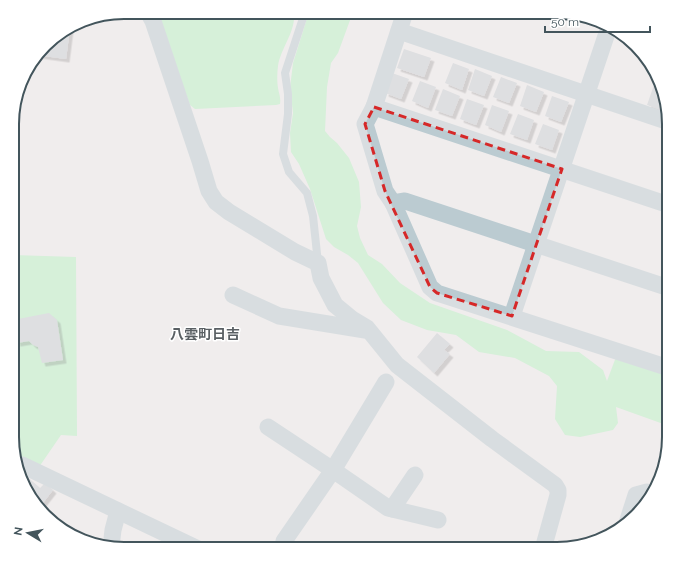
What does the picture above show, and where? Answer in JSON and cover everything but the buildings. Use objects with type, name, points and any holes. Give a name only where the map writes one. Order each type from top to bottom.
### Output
[{"type":"street","points":[[151,19],[200,161],[209,192],[216,202],[228,212],[295,252],[318,263],[321,278],[335,305],[352,319],[367,328],[397,365],[557,488],[558,495],[545,542]]},
{"type":"street","points":[[402,19],[374,107],[365,124],[385,192],[393,203],[430,287],[437,292],[662,366]]},
{"type":"street","points":[[398,31],[662,120]]},
{"type":"street","points":[[512,316],[607,32]]},
{"type":"street","points":[[374,107],[662,203]]},
{"type":"street","points":[[393,203],[405,201],[662,286]]},
{"type":"street","points":[[233,295],[279,316],[369,331]]},
{"type":"street","points":[[284,542],[333,470],[386,382]]},
{"type":"street","points":[[268,427],[388,508],[438,520]]},
{"type":"street","points":[[23,466],[183,542]]},
{"type":"street","points":[[392,509],[415,475]]},
{"type":"street","points":[[631,511],[636,495],[647,492]]},
{"type":"street","points":[[112,541],[118,511]]},
{"type":"lane","points":[[303,19],[285,73],[288,94],[288,114],[283,154],[289,172],[307,192],[313,216],[318,263]]},
{"type":"highlighted area","points":[[374,107],[562,169],[512,316],[437,293],[430,287],[385,191],[365,124]]},
{"type":"green space","points":[[159,19],[294,19],[291,33],[282,52],[278,66],[277,83],[280,104],[195,109],[190,105]]},
{"type":"green space","points":[[307,19],[350,19],[338,53],[331,63],[327,87],[325,131],[349,158],[359,182],[361,207],[357,226],[360,238],[368,255],[382,264],[400,283],[430,303],[507,330],[546,351],[579,352],[603,370],[607,381],[616,357],[662,373],[662,423],[616,407],[618,423],[613,430],[580,437],[565,435],[555,419],[557,386],[549,376],[515,358],[479,352],[456,335],[427,330],[401,320],[383,303],[358,263],[334,247],[326,239],[310,189],[299,164],[291,152],[290,133],[293,113],[290,88],[293,63]]},
{"type":"green space","points":[[19,255],[76,257],[77,436],[61,435],[39,467],[21,456],[19,444]]},
{"type":"district","name":"八雲町日吉","points":[[205,334]]}]
